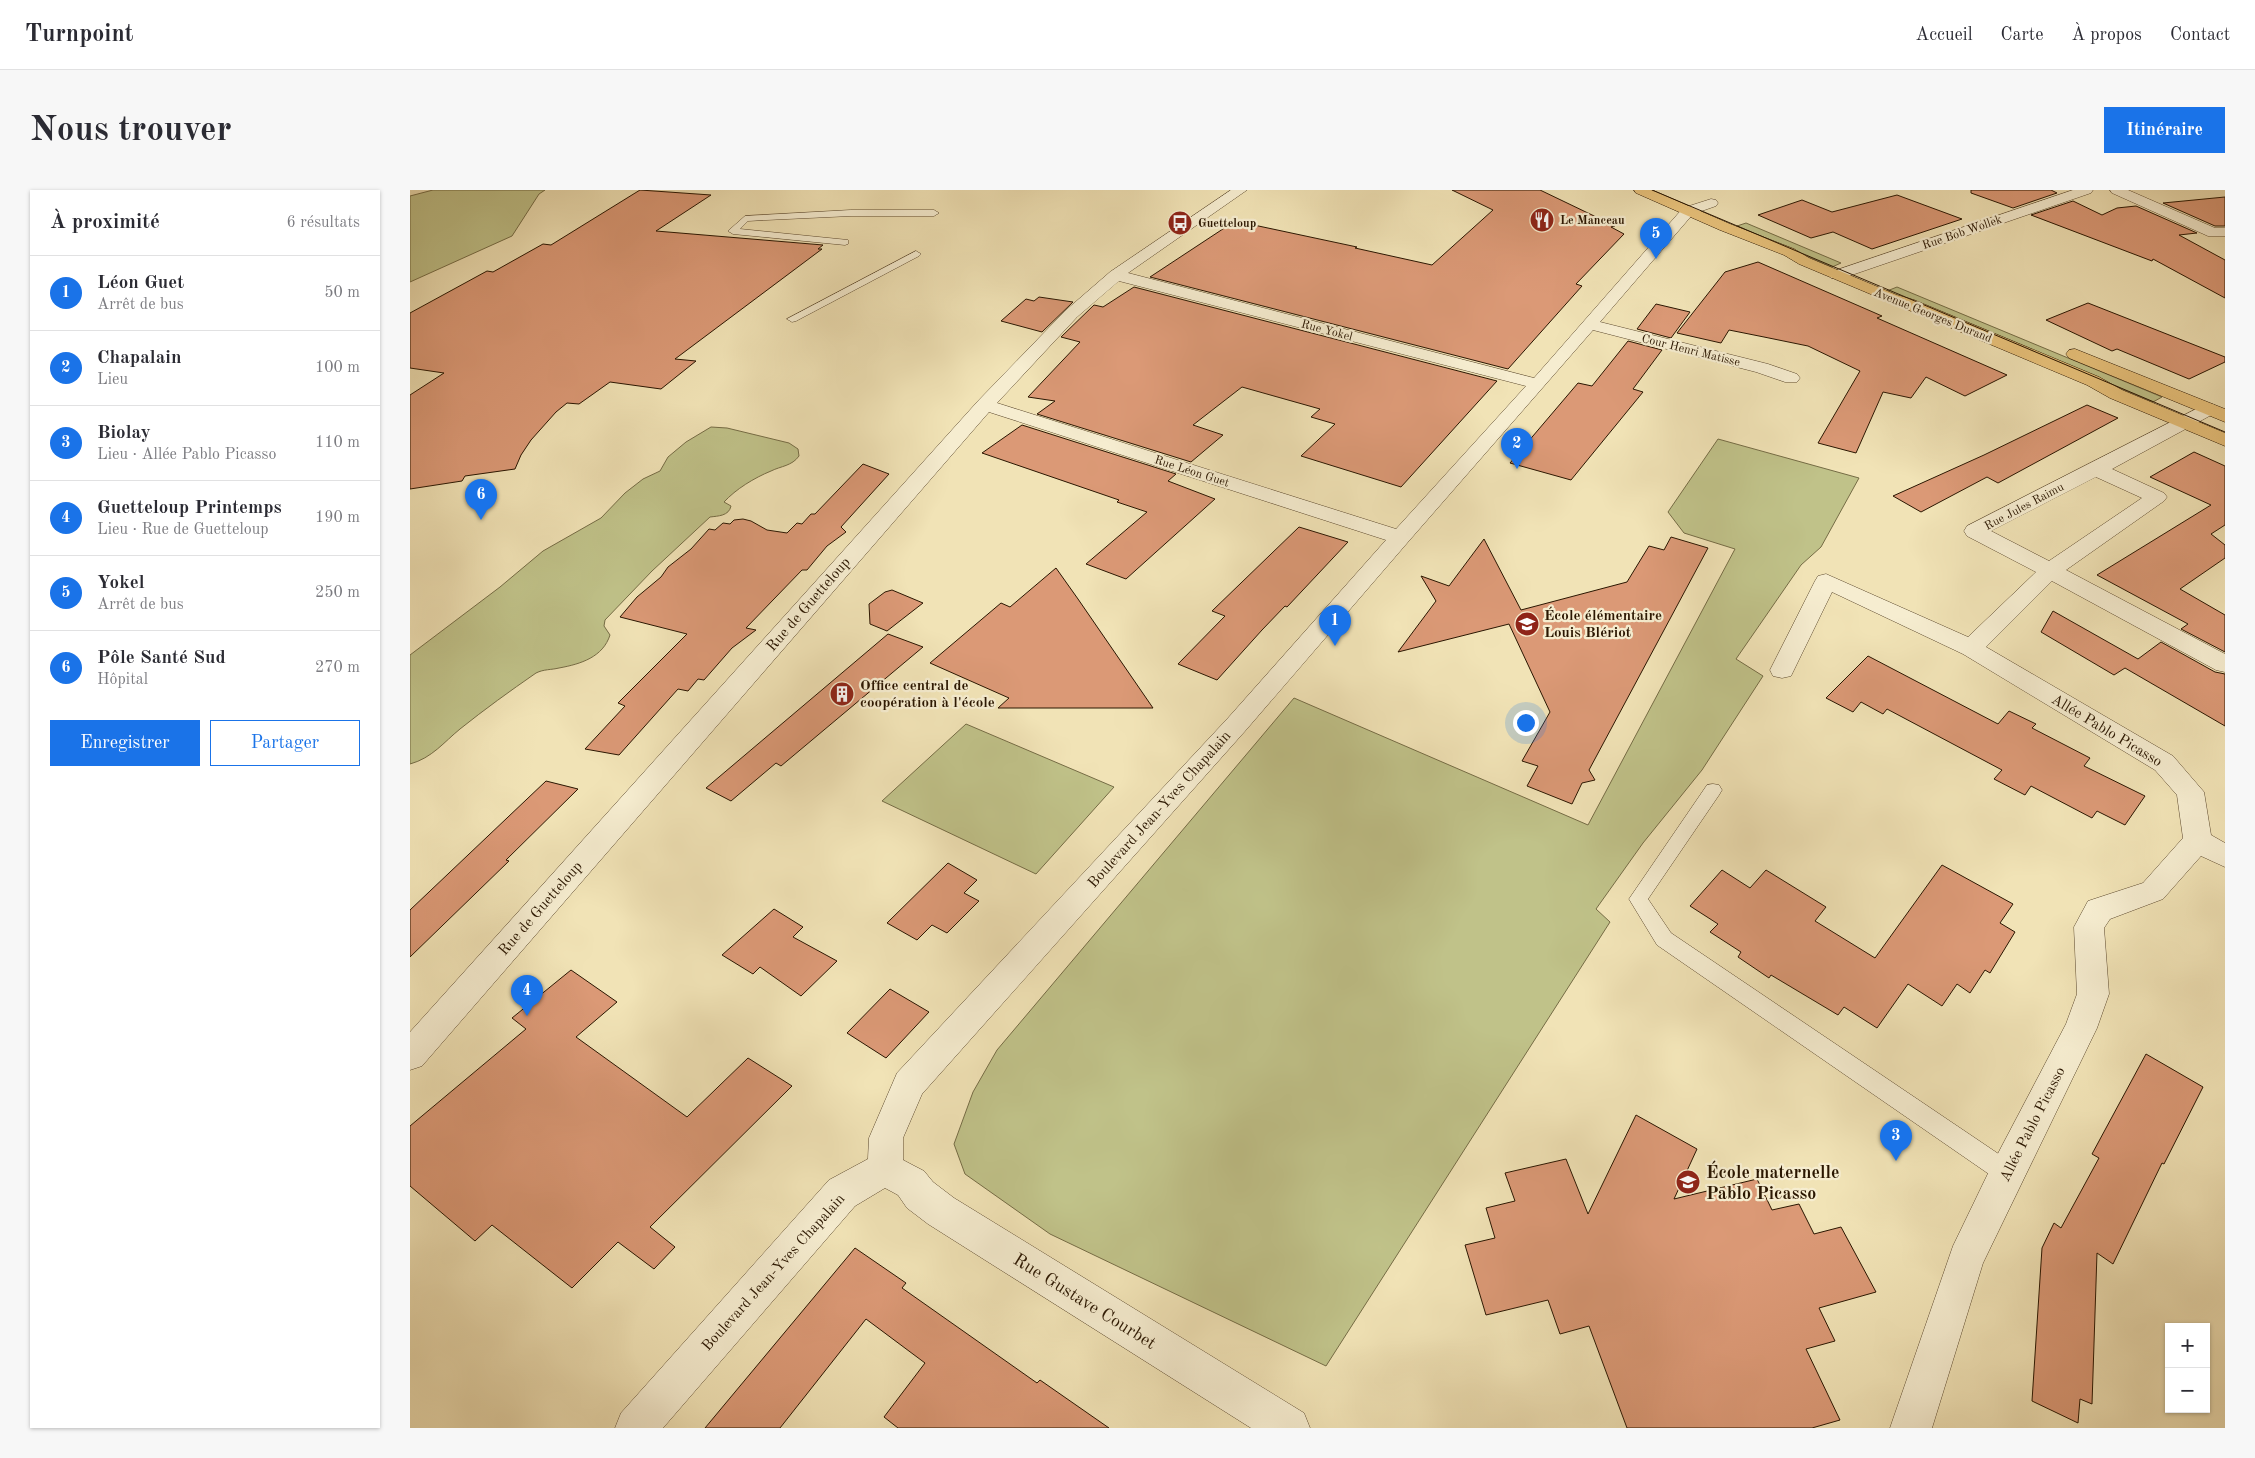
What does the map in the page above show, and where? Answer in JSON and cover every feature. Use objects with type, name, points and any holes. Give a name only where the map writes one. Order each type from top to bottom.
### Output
[{"type":"main road","name":"Avenue Georges Durand","points":[[1641,190],[1691,204],[1804,261],[2093,381],[2116,394],[2225,440]]},
{"type":"main road","points":[[1711,203],[1726,210]]},
{"type":"main road","points":[[1757,222],[1801,241]]},
{"type":"main road","name":"Avenue Georges Durand","points":[[1836,255],[1885,275]]},
{"type":"main road","points":[[2062,348],[2216,412]]},
{"type":"street","name":"Rue de Guetteloup","points":[[410,1055],[984,405],[1071,314],[1116,275],[1240,190]]},
{"type":"street","name":"Rue Bob Wollek","points":[[1837,275],[2086,190]]},
{"type":"street","points":[[2118,190],[2213,233],[2225,232]]},
{"type":"street","name":"Boulevard Jean-Yves Chapalain","points":[[636,1428],[842,1193],[885,1169],[886,1138],[909,1084],[1237,724],[1400,537],[1538,384],[1691,204],[1711,203]]},
{"type":"street","name":"Rue Yokel","points":[[1116,275],[1538,384]]},
{"type":"street","name":"Cour Henri Matisse","points":[[1590,324],[1762,368],[1791,378]]},
{"type":"street","name":"Rue Léon Guet","points":[[984,405],[1400,537]]},
{"type":"street","name":"Rue Jules Raimu","points":[[2216,412],[2184,422],[1975,531],[2225,664]]},
{"type":"street","points":[[1971,648],[2050,571],[2157,497],[2095,469]]},
{"type":"street","name":"Allée Pablo Picasso","points":[[1782,670],[1826,581],[1971,648],[2164,763],[2190,792],[2198,841],[2153,891],[2099,910],[2089,927],[2093,994],[2081,1028],[2006,1174],[1966,1260],[1911,1428]]},
{"type":"street","points":[[2198,841],[2225,856]]},
{"type":"street","name":"Rue Gustave Courbet","points":[[885,1169],[911,1183],[920,1194],[941,1211],[1289,1428]]},
{"type":"lane","points":[[845,242],[733,231],[745,220],[838,215],[934,213]]},
{"type":"lane","points":[[804,239],[838,215]]},
{"type":"lane","points":[[792,319],[916,254]]},
{"type":"lane","points":[[1713,790],[1638,899],[1664,939],[2006,1174]]},
{"type":"green space","points":[[433,190],[545,190],[539,194],[512,236],[410,282],[410,196]]},
{"type":"green space","points":[[1746,223],[1841,263],[1832,267],[1737,226]]},
{"type":"green space","points":[[1897,287],[2162,397],[2153,402],[1887,291]]},
{"type":"green space","points":[[711,427],[727,428],[789,443],[798,449],[799,456],[790,464],[758,477],[734,493],[724,502],[731,506],[728,512],[723,515],[710,517],[652,571],[605,620],[604,626],[610,635],[607,643],[597,654],[583,662],[536,673],[479,714],[431,754],[410,764],[410,655],[500,587],[543,551],[601,518],[625,493],[643,479],[660,471],[668,457],[686,442]]},
{"type":"green space","points":[[1718,439],[1859,478],[1821,547],[1801,565],[1736,659],[1763,676],[1702,770],[1643,843],[1596,909],[1610,922],[1326,1366],[1050,1234],[965,1174],[954,1144],[973,1092],[997,1050],[1294,698],[1588,825],[1735,549],[1684,533],[1668,512]]},
{"type":"green space","points":[[966,724],[1114,787],[1036,874],[882,801]]},
{"type":"building","points":[[640,190],[711,195],[656,231],[823,245],[818,249],[822,249],[675,359],[696,361],[661,389],[610,382],[579,404],[567,403],[556,412],[531,440],[521,455],[515,469],[465,476],[462,481],[410,489],[410,395],[444,373],[410,368],[410,313],[487,271],[493,272],[543,244],[551,245]]},
{"type":"building","points":[[1452,190],[1540,190],[1615,226],[1611,227],[1624,234],[1576,284],[1582,286],[1508,369],[1150,277],[1235,221],[1432,265],[1493,210]]},
{"type":"building","points":[[1971,190],[2051,190],[2057,193],[2013,208],[1971,193]]},
{"type":"building","points":[[1897,195],[1962,219],[1872,249],[1833,232],[1811,238],[1758,215],[1802,200],[1832,212]]},
{"type":"building","points":[[2225,197],[2225,226],[2215,226],[2163,203]]},
{"type":"building","points":[[2073,201],[2102,215],[2117,208],[2136,206],[2197,233],[2179,235],[2225,260],[2225,298],[2153,259],[2152,261],[2031,215]]},
{"type":"building","points":[[1758,262],[1882,316],[1877,318],[2007,375],[1965,396],[1926,377],[1911,398],[1883,392],[1856,453],[1818,443],[1860,371],[1808,346],[1729,330],[1721,343],[1677,333],[1725,272]]},
{"type":"building","points":[[1134,287],[1497,381],[1401,487],[1301,456],[1335,424],[1311,417],[1320,409],[1242,387],[1193,425],[1223,435],[1191,462],[1037,414],[1055,401],[1028,397],[1080,342],[1061,337],[1094,305],[1103,307]]},
{"type":"building","points":[[1039,297],[1073,302],[1042,332],[1001,321],[1026,299],[1034,301]]},
{"type":"building","points":[[2088,303],[2225,357],[2225,362],[2189,379],[2117,349],[2112,351],[2046,320]]},
{"type":"building","points":[[1656,304],[1690,312],[1671,338],[1637,329]]},
{"type":"building","points":[[1628,341],[1662,350],[1633,389],[1643,392],[1571,480],[1510,463],[1578,383],[1592,386]]},
{"type":"building","points":[[2087,405],[2118,418],[1998,483],[1987,477],[1921,512],[1893,496],[1984,455]]},
{"type":"building","points":[[1022,425],[1176,474],[1168,481],[1215,499],[1126,579],[1086,564],[1147,512],[1117,502],[1119,500],[982,453]]},
{"type":"building","points":[[2194,452],[2225,466],[2225,525],[2211,534],[2225,545],[2225,558],[2180,589],[2225,615],[2225,652],[2181,629],[2188,624],[2097,575],[2211,505],[2150,477]]},
{"type":"building","points":[[863,464],[889,474],[841,527],[846,532],[827,546],[807,570],[802,570],[746,628],[756,630],[732,648],[704,680],[698,679],[688,691],[678,689],[619,755],[585,749],[625,706],[618,703],[687,634],[620,617],[637,597],[661,577],[668,567],[691,549],[709,529],[715,530],[723,523],[730,524],[734,520],[743,519],[751,521],[767,530],[787,533],[797,523],[802,524],[811,514],[815,514]]},
{"type":"building","points":[[1299,527],[1348,542],[1287,607],[1285,606],[1262,630],[1217,680],[1178,664],[1225,616],[1212,611]]},
{"type":"building","points":[[1671,537],[1708,548],[1589,770],[1595,780],[1582,783],[1572,804],[1527,786],[1538,766],[1522,761],[1550,712],[1509,624],[1398,652],[1436,601],[1421,576],[1449,586],[1484,539],[1521,610],[1627,582],[1649,546],[1664,550]]},
{"type":"building","points":[[1056,568],[1153,708],[998,708],[1009,698],[930,663],[1001,603],[1010,607]]},
{"type":"building","points":[[892,590],[923,603],[887,631],[870,624],[869,604],[885,592]]},
{"type":"building","points":[[2053,611],[2138,659],[2161,642],[2215,672],[2225,674],[2225,726],[2125,668],[2114,675],[2041,632]]},
{"type":"building","name":"Office central de coopération à l'école","points":[[888,634],[923,647],[781,766],[776,763],[731,801],[706,788]]},
{"type":"building","points":[[1868,656],[1998,724],[2009,711],[2036,724],[2032,728],[2090,758],[2084,766],[2145,796],[2125,825],[2097,811],[2092,818],[2031,786],[2025,795],[1994,779],[2002,770],[1887,709],[1883,714],[1861,702],[1853,712],[1826,698]]},
{"type":"building","points":[[546,781],[578,789],[506,860],[509,861],[410,957],[410,910]]},
{"type":"building","points":[[948,863],[977,880],[964,893],[979,901],[947,933],[932,925],[917,940],[887,923]]},
{"type":"building","points":[[1942,865],[2013,904],[2000,923],[2015,932],[1990,973],[1985,970],[1970,993],[1957,984],[1942,1006],[1908,984],[1877,1028],[1844,1007],[1838,1015],[1771,975],[1769,978],[1738,957],[1741,952],[1710,932],[1718,924],[1690,906],[1722,870],[1750,888],[1766,870],[1826,907],[1815,921],[1875,958]]},
{"type":"building","points":[[774,909],[803,927],[793,937],[837,961],[801,996],[760,967],[753,974],[722,955]]},
{"type":"building","points":[[571,970],[617,1002],[576,1037],[687,1117],[748,1058],[792,1086],[650,1227],[675,1247],[654,1269],[618,1242],[572,1288],[492,1225],[475,1241],[410,1186],[410,1126],[526,1029],[512,1018]]},
{"type":"building","points":[[890,989],[929,1012],[886,1058],[847,1033]]},
{"type":"building","points":[[2146,1054],[2203,1087],[2164,1164],[2162,1163],[2113,1264],[2097,1253],[2092,1404],[2080,1399],[2078,1423],[2032,1401],[2042,1248],[2054,1223],[2061,1228],[2099,1158],[2092,1154]]},
{"type":"building","points":[[1636,1115],[1697,1149],[1674,1199],[1757,1179],[1772,1210],[1799,1204],[1814,1234],[1841,1227],[1876,1292],[1819,1308],[1835,1341],[1806,1349],[1840,1420],[1812,1428],[1627,1428],[1589,1326],[1560,1334],[1548,1300],[1486,1315],[1465,1245],[1495,1238],[1486,1208],[1515,1201],[1505,1173],[1566,1159],[1588,1214]]},
{"type":"building","points":[[855,1248],[906,1283],[902,1288],[1037,1383],[1040,1380],[1109,1428],[898,1428],[884,1417],[925,1363],[866,1319],[780,1428],[705,1428]]},
{"type":"tram line","points":[[1652,190],[2225,432]]},
{"type":"place","name":"Le Manceau","points":[[1542,220]]},
{"type":"place","name":"Guetteloup","points":[[1180,223]]},
{"type":"place","name":"Yokel","points":[[1656,259]]},
{"type":"place","name":"Chapalain","points":[[1517,469]]},
{"type":"place","name":"Pôle Santé Sud","points":[[481,520]]},
{"type":"place","name":"École élémentaire Louis Blériot","points":[[1527,624]]},
{"type":"place","name":"Léon Guet","points":[[1335,646]]},
{"type":"place","name":"Office central de coopération à l'école","points":[[842,694]]},
{"type":"place","name":"Guetteloup Printemps","points":[[527,1016]]},
{"type":"place","name":"Biolay","points":[[1896,1161]]},
{"type":"place","name":"École maternelle Pablo Picasso","points":[[1688,1182]]}]
